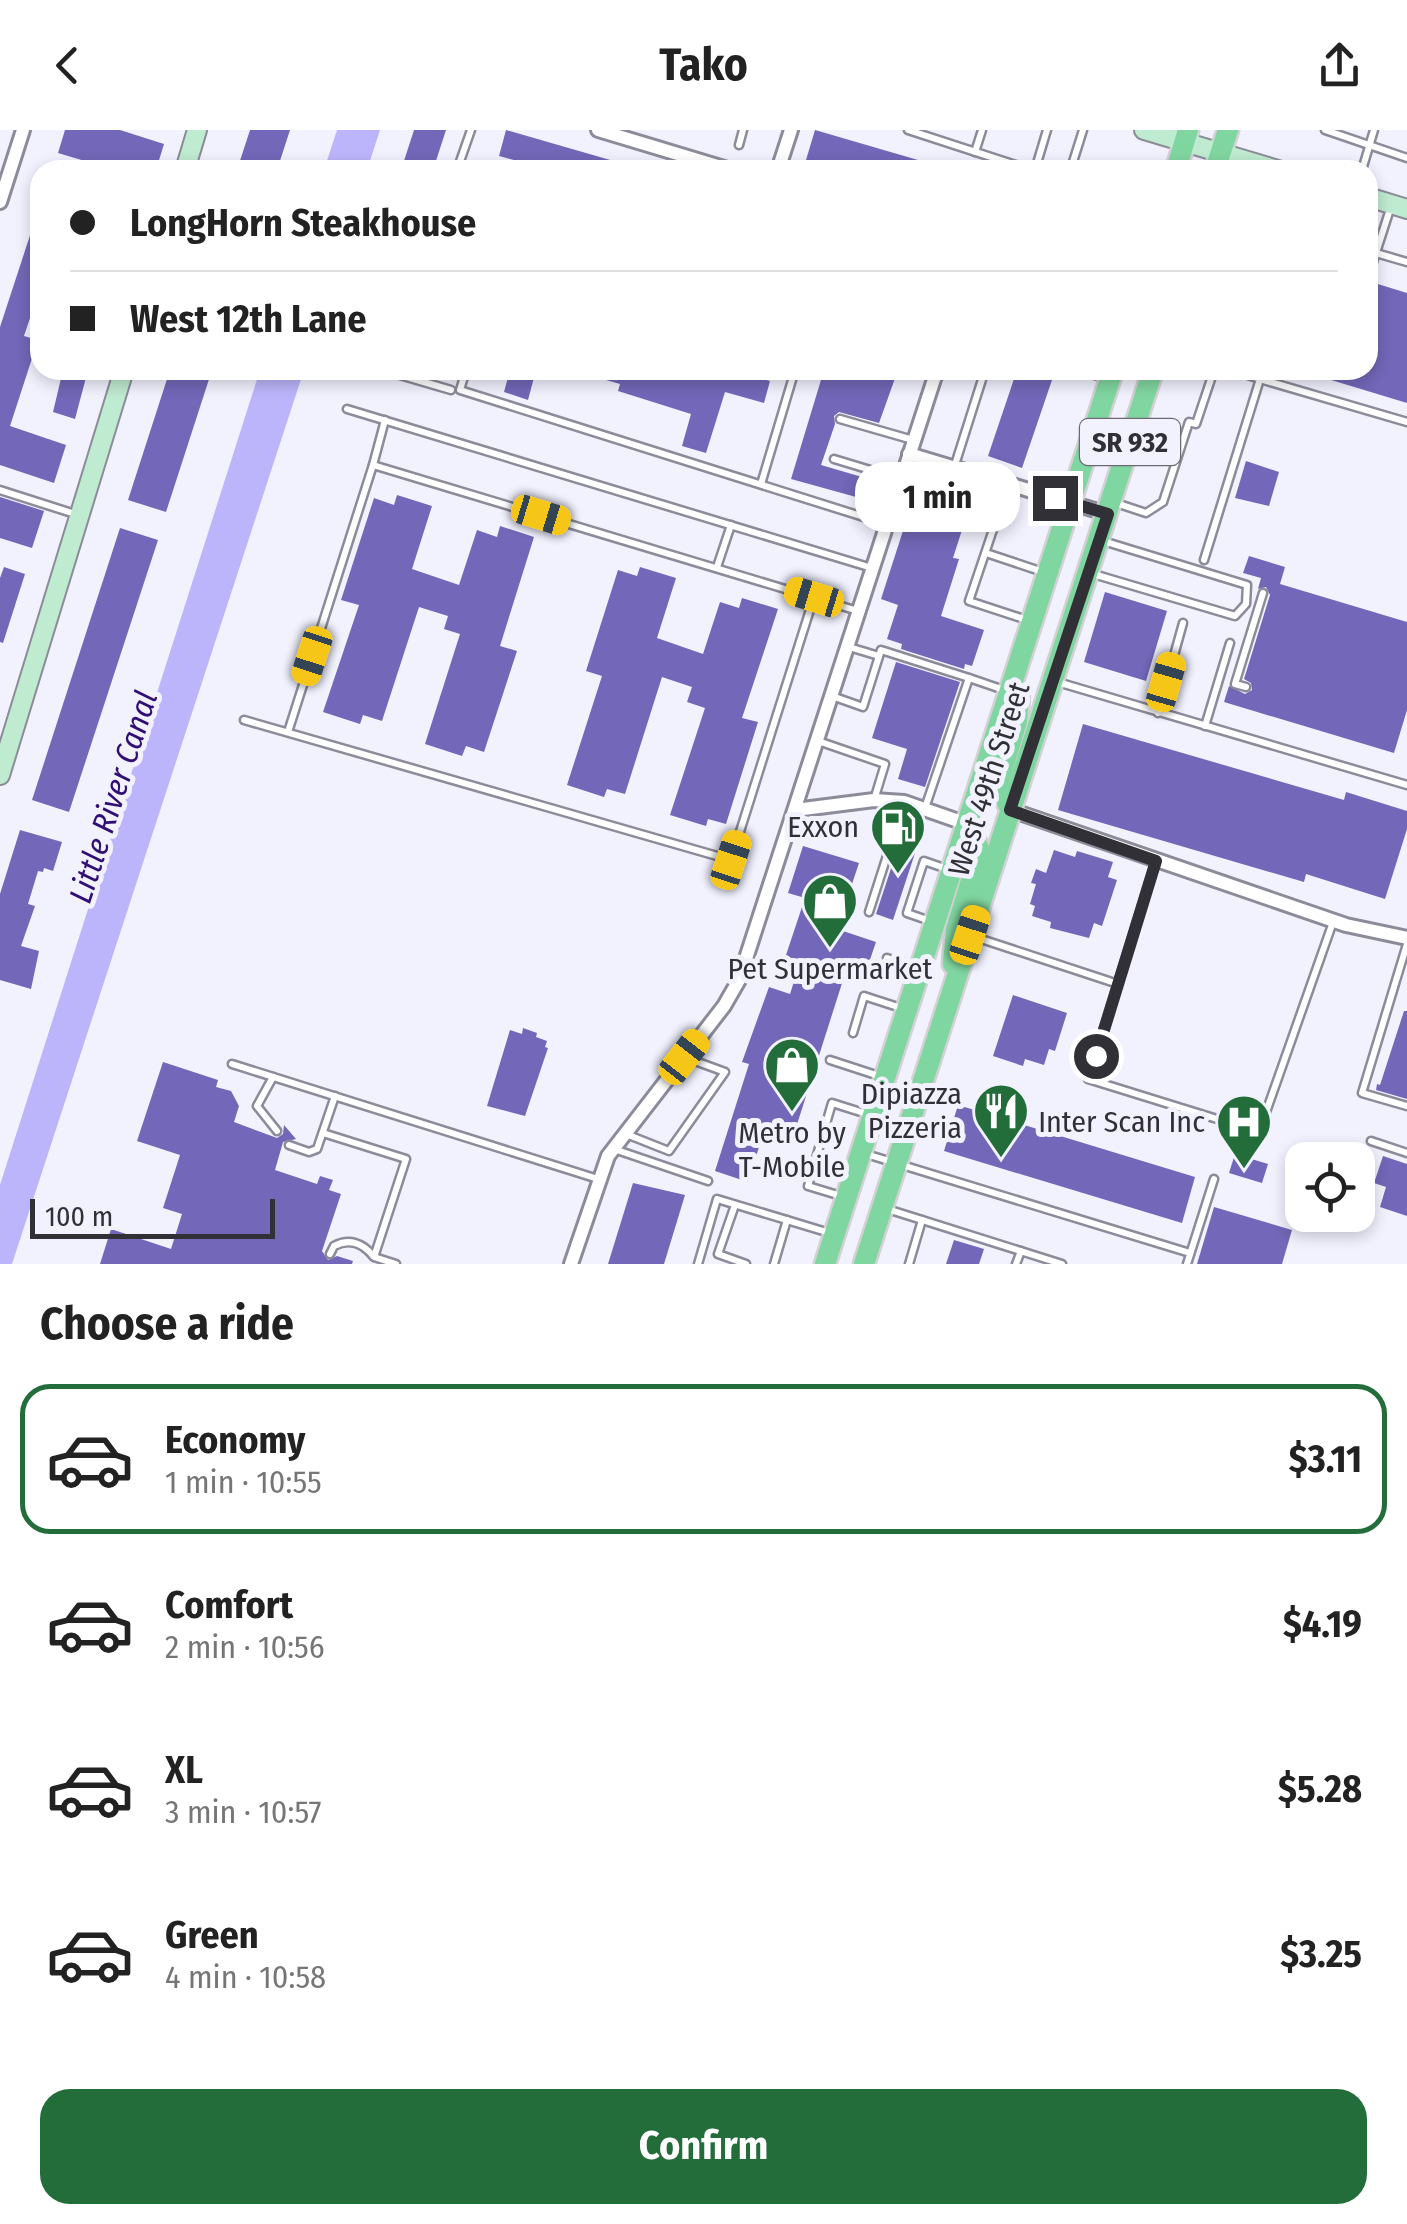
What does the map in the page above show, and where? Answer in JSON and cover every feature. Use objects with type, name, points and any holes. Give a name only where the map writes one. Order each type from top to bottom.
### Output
[{"type":"main road","points":[[1218,160],[1228,130]]},
{"type":"main road","points":[[1179,160],[1187,136]]},
{"type":"main road","name":"West 49th Street","points":[[825,1264],[1110,380]]},
{"type":"main road","name":"West 49th Street","points":[[864,1264],[1150,380]]},
{"type":"main road","points":[[1010,810],[998,784],[1017,721],[1022,655]]},
{"type":"main road","points":[[951,996],[956,930],[980,851],[968,824]]},
{"type":"street","points":[[0,202],[23,130]]},
{"type":"street","points":[[187,160],[197,130]]},
{"type":"street","points":[[598,130],[698,160]]},
{"type":"street","points":[[781,160],[791,130]]},
{"type":"street","points":[[1144,130],[1187,136],[1217,160]]},
{"type":"street","points":[[0,775],[121,380]]},
{"type":"street","points":[[571,1264],[598,1179],[613,1148],[735,990],[934,380]]},
{"type":"street","points":[[910,454],[1072,503],[1110,508]]},
{"type":"street","points":[[795,810],[874,800],[904,802],[968,824]]},
{"type":"street","points":[[1010,810],[1333,920],[1407,941]]},
{"type":"lane","points":[[460,160],[471,130]]},
{"type":"lane","points":[[738,145],[743,130]]},
{"type":"lane","points":[[908,130],[1001,160]]},
{"type":"lane","points":[[937,140],[940,130]]},
{"type":"lane","points":[[975,152],[982,130]]},
{"type":"lane","points":[[1036,160],[1046,130]]},
{"type":"lane","points":[[1073,160],[1082,130]]},
{"type":"lane","points":[[1324,130],[1407,158]]},
{"type":"lane","points":[[1365,160],[1374,130]]},
{"type":"lane","points":[[1378,249],[1399,207]]},
{"type":"lane","points":[[1378,254],[1407,262]]},
{"type":"lane","points":[[417,380],[451,390]]},
{"type":"lane","points":[[463,380],[460,390],[887,524]]},
{"type":"lane","points":[[761,484],[792,380]]},
{"type":"lane","points":[[954,468],[982,380]]},
{"type":"lane","points":[[1110,508],[1146,513],[1163,502],[1189,422],[1196,424],[1211,380]]},
{"type":"lane","points":[[1204,560],[1260,380]]},
{"type":"lane","points":[[1263,380],[1407,422]]},
{"type":"lane","points":[[347,409],[873,568]]},
{"type":"lane","points":[[288,732],[385,420]]},
{"type":"lane","points":[[840,420],[914,440]]},
{"type":"lane","points":[[834,459],[902,480]]},
{"type":"lane","points":[[373,465],[859,611]]},
{"type":"lane","points":[[1008,484],[970,601],[1033,622]]},
{"type":"lane","points":[[0,490],[79,516]]},
{"type":"lane","points":[[716,567],[730,525]]},
{"type":"lane","points":[[1088,572],[1235,616],[1246,604],[1247,585],[1100,540]]},
{"type":"lane","points":[[986,553],[1049,574]]},
{"type":"lane","points":[[1246,687],[1235,684],[1264,593]]},
{"type":"lane","points":[[244,720],[731,860],[814,597]]},
{"type":"lane","points":[[1158,712],[1184,622]]},
{"type":"lane","points":[[1206,726],[1230,643]]},
{"type":"lane","points":[[848,646],[879,656]]},
{"type":"lane","points":[[832,696],[863,706],[881,650],[1010,692]]},
{"type":"lane","points":[[925,809],[969,678]]},
{"type":"lane","points":[[1053,681],[1407,785]]},
{"type":"lane","points":[[817,741],[885,764],[874,800]]},
{"type":"lane","points":[[869,912],[904,802]]},
{"type":"lane","points":[[936,923],[906,914],[924,861],[952,870]]},
{"type":"lane","points":[[1156,861],[1088,1079],[1259,1132],[1333,920]]},
{"type":"lane","points":[[970,935],[1118,984]]},
{"type":"lane","points":[[1407,941],[1362,1092],[1407,1106]]},
{"type":"lane","points":[[887,958],[921,969]]},
{"type":"lane","points":[[853,1033],[864,996],[907,1010]]},
{"type":"lane","points":[[625,1134],[669,1151],[726,1072],[684,1057]]},
{"type":"lane","points":[[830,1060],[885,1078]]},
{"type":"lane","points":[[232,1064],[598,1179]]},
{"type":"lane","points":[[273,1077],[258,1106],[277,1131]]},
{"type":"lane","points":[[289,1145],[315,1152],[335,1096]]},
{"type":"lane","points":[[847,1197],[808,1186],[832,1104],[873,1116]]},
{"type":"lane","points":[[323,1133],[406,1159],[374,1257]]},
{"type":"lane","points":[[1371,1141],[1407,1153]]},
{"type":"lane","points":[[613,1148],[708,1182]]},
{"type":"lane","points":[[861,1152],[1190,1253]]},
{"type":"lane","points":[[768,1158],[812,1172]]},
{"type":"lane","points":[[1187,1264],[1214,1179]]},
{"type":"lane","points":[[698,1264],[717,1199],[834,1235]]},
{"type":"lane","points":[[735,1205],[718,1254],[746,1264]]},
{"type":"lane","points":[[882,1208],[1062,1264]]},
{"type":"lane","points":[[774,1264],[788,1220]]},
{"type":"lane","points":[[909,1264],[922,1220]]},
{"type":"lane","points":[[330,1254],[334,1246],[348,1241],[391,1263]]},
{"type":"lane","points":[[1016,1264],[1021,1251]]},
{"type":"shaded area","points":[[337,130],[380,130],[370,160],[327,160]]},
{"type":"shaded area","points":[[257,380],[301,380],[12,1264],[0,1264],[0,1185]]},
{"type":"building","points":[[65,130],[120,130],[164,144],[159,160],[81,160],[58,153]]},
{"type":"building","points":[[250,130],[290,130],[280,160],[240,160]]},
{"type":"building","points":[[414,130],[446,130],[436,160],[404,160]]},
{"type":"building","points":[[506,130],[610,160],[514,160],[499,156]]},
{"type":"building","points":[[815,130],[918,160],[806,160]]},
{"type":"building","points":[[30,235],[30,318],[24,336],[30,338],[30,365],[10,426],[66,445],[54,483],[0,465],[0,327]]},
{"type":"building","points":[[1378,284],[1407,293],[1407,403],[1331,380],[1378,380]]},
{"type":"building","points":[[61,380],[85,380],[75,419],[53,412]]},
{"type":"building","points":[[167,380],[209,380],[166,512],[128,500]]},
{"type":"building","points":[[507,380],[533,380],[528,400],[504,392]]},
{"type":"building","points":[[606,380],[770,381],[764,403],[725,392],[706,453],[682,446],[691,414],[618,391],[620,384]]},
{"type":"building","points":[[821,380],[894,380],[879,423],[839,412],[834,416],[835,424],[821,465],[862,477],[856,497],[791,479]]},
{"type":"building","points":[[1014,380],[1052,380],[1022,468],[988,456]]},
{"type":"building","points":[[1246,461],[1279,472],[1269,506],[1235,498]]},
{"type":"building","points":[[920,478],[937,484],[934,493],[970,505],[953,558],[959,559],[941,616],[984,630],[972,666],[965,664],[964,669],[901,649],[902,644],[887,639],[898,605],[881,599]]},
{"type":"building","points":[[397,495],[432,506],[412,569],[459,585],[477,530],[497,537],[500,526],[534,537],[500,646],[517,651],[484,752],[466,746],[462,756],[425,744],[460,634],[444,629],[448,616],[419,607],[382,721],[363,715],[360,724],[323,712],[359,605],[341,600],[374,498],[394,505]]},
{"type":"building","points":[[0,497],[44,511],[32,548],[0,538]]},
{"type":"building","points":[[120,528],[158,540],[69,812],[32,800]]},
{"type":"building","points":[[1249,556],[1285,567],[1280,584],[1407,622],[1407,710],[1394,753],[1224,702],[1229,686],[1245,694],[1252,690],[1251,683],[1244,679],[1270,595],[1266,587],[1258,589],[1261,578],[1243,573]]},
{"type":"building","points":[[4,567],[25,574],[3,643],[0,578]]},
{"type":"building","points":[[640,567],[676,578],[657,638],[703,654],[720,602],[739,608],[742,598],[778,609],[742,718],[758,722],[726,824],[708,819],[706,826],[670,815],[705,708],[687,702],[692,687],[662,677],[625,794],[607,789],[604,797],[567,785],[602,676],[586,671],[618,570],[637,576]]},
{"type":"building","points":[[1105,592],[1167,611],[1146,681],[1084,662]]},
{"type":"building","points":[[896,662],[960,682],[925,787],[898,779],[907,749],[872,738]]},
{"type":"building","points":[[1083,724],[1344,800],[1346,792],[1407,811],[1407,829],[1385,899],[1306,874],[1304,882],[1058,810]]},
{"type":"building","points":[[20,830],[62,842],[53,871],[38,871],[28,904],[35,906],[21,946],[39,951],[31,989],[0,980],[0,894]]},
{"type":"building","name":"Exxon","points":[[903,832],[920,838],[893,920],[876,914]]},
{"type":"building","points":[[803,846],[859,863],[837,929],[876,942],[862,983],[844,977],[793,1137],[765,1128],[748,1182],[715,1171],[749,1064],[742,1062],[769,987],[790,994],[800,963],[785,958],[805,898],[788,893]]},
{"type":"building","points":[[1054,850],[1075,857],[1077,851],[1113,862],[1108,877],[1117,880],[1102,926],[1094,923],[1089,938],[1050,928],[1051,922],[1032,916],[1035,906],[1030,904],[1036,884],[1031,883],[1036,869],[1046,873]]},
{"type":"building","points":[[1013,995],[1067,1013],[1055,1051],[1049,1049],[1044,1065],[1025,1059],[1023,1066],[993,1056]]},
{"type":"building","points":[[1407,1011],[1407,1099],[1376,1090]]},
{"type":"building","points":[[523,1028],[547,1041],[548,1048],[525,1116],[487,1106],[510,1030],[522,1034]]},
{"type":"building","points":[[163,1062],[218,1080],[216,1087],[231,1091],[239,1106],[234,1122],[277,1138],[283,1134],[284,1125],[296,1139],[283,1142],[275,1170],[317,1184],[320,1176],[333,1180],[329,1190],[341,1194],[322,1251],[328,1260],[337,1256],[353,1261],[352,1264],[100,1264],[111,1229],[171,1249],[182,1214],[163,1208],[180,1155],[137,1141]]},
{"type":"building","points":[[958,1105],[1195,1177],[1182,1223],[944,1151]]},
{"type":"building","points":[[1235,1154],[1268,1164],[1262,1183],[1229,1173]]},
{"type":"building","points":[[1383,1156],[1407,1164],[1407,1216],[1380,1207],[1386,1187],[1375,1180]]},
{"type":"building","points":[[633,1183],[685,1195],[664,1264],[608,1264]]},
{"type":"building","points":[[1214,1207],[1291,1232],[1282,1264],[1197,1264]]},
{"type":"building","points":[[954,1240],[984,1249],[979,1264],[946,1264]]},
{"type":"place","name":"Exxon","points":[[898,876]]},
{"type":"place","name":"Pet Supermarket","points":[[830,950]]},
{"type":"place","name":"Metro by T-Mobile","points":[[792,1114]]},
{"type":"place","name":"Dipiazza Pizzeria","points":[[1001,1160]]},
{"type":"place","name":"Inter Scan Inc","points":[[1244,1171]]},
{"type":"route","points":[[1055,498],[1108,514],[1010,810],[1156,861],[1096,1056]]},
{"type":"water label","name":"Little River Canal","points":[[113,797]]}]
